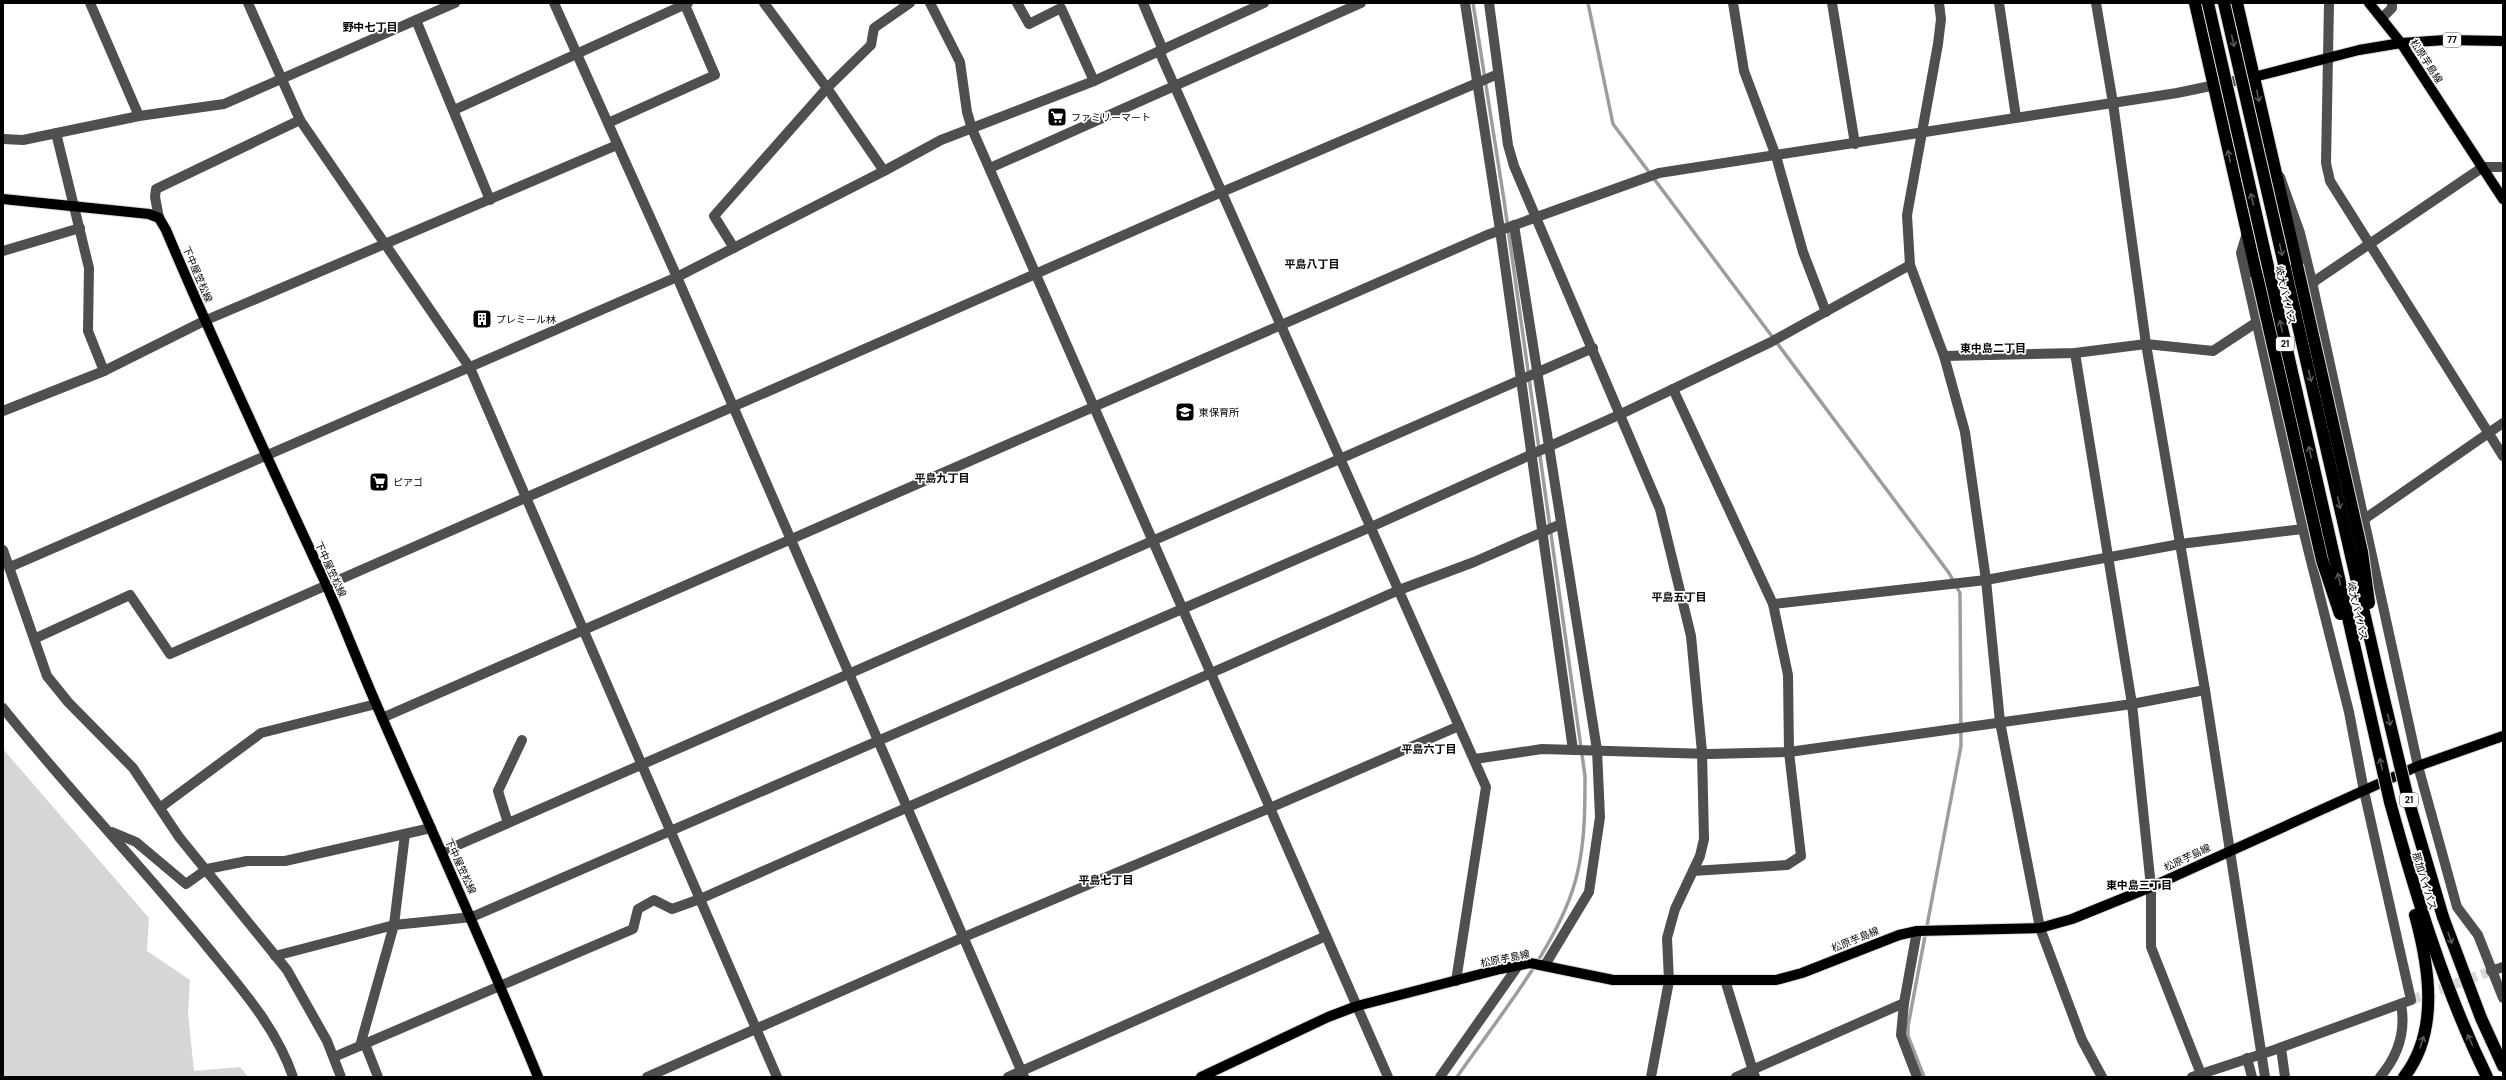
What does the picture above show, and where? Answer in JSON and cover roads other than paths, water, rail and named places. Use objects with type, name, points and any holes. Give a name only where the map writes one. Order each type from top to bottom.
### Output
[{"type":"highway","name":"21","points":[[2195,3],[2322,560],[2363,686],[2390,802],[2400,865],[2421,924]]},
{"type":"highway","name":"岐大バイパス","points":[[2208,3],[2363,686]]},
{"type":"highway","name":"岐大バイパス","points":[[2224,3],[2380,682]]},
{"type":"highway","name":"21","points":[[2237,3],[2298,265],[2362,552],[2380,682]]},
{"type":"highway","name":"那加バイパス","points":[[2380,682],[2408,799],[2443,917],[2457,958],[2481,1018],[2503,1066]]},
{"type":"highway","name":"那加バイパス","points":[[2421,924],[2486,1076]]},
{"type":"highway","points":[[2404,1077],[2417,1056],[2427,1018],[2427,972],[2421,924]]},
{"type":"highway","points":[[2457,958],[2503,1050]]},
{"type":"main road","points":[[2369,3],[2401,43]]},
{"type":"main road","points":[[2377,3],[2401,43]]},
{"type":"main road","name":"77","points":[[2401,43],[2446,40],[2503,41]]},
{"type":"main road","name":"松原芋島線","points":[[2254,77],[2328,57],[2401,43],[2503,199]]},
{"type":"main road","points":[[3,199],[149,214],[159,218]]},
{"type":"main road","name":"下中屋笠松線","points":[[159,218],[166,230],[204,321],[265,457],[326,584],[382,718],[472,917],[538,1077]]},
{"type":"main road","name":"松原芋島線","points":[[1201,1077],[1328,1017],[1357,1006],[1530,963],[1613,980],[1776,980],[1802,973],[1899,935],[1924,930],[2040,928],[2072,919],[2151,887],[2418,766],[2503,736]]},
{"type":"street","points":[[91,3],[139,116]]},
{"type":"street","points":[[248,3],[300,120],[470,368],[777,1077]]},
{"type":"street","points":[[3,139],[23,140],[139,116],[224,104],[455,3]]},
{"type":"street","points":[[554,3],[677,278],[790,541],[1023,1074]]},
{"type":"street","points":[[764,3],[827,88],[884,171]]},
{"type":"street","points":[[734,248],[714,216],[827,88],[871,45],[874,28],[910,3]]},
{"type":"street","points":[[930,3],[960,62],[967,112],[972,129],[1388,1077]]},
{"type":"street","points":[[1017,3],[1029,24],[1061,8],[1094,81]]},
{"type":"street","points":[[1143,3],[1174,85],[1475,759],[1486,787],[1456,981]]},
{"type":"street","points":[[10,567],[677,278],[941,140],[1094,81],[1264,3]]},
{"type":"street","points":[[990,168],[1361,3]]},
{"type":"street","points":[[1465,3],[1508,227],[1529,376],[1533,454],[1576,750]]},
{"type":"street","points":[[1489,3],[1495,75],[1508,145],[1514,166],[1593,348],[1660,509],[1691,636],[1702,752],[1704,839],[1693,871],[1675,908],[1667,938],[1669,981],[1651,1077]]},
{"type":"street","points":[[1733,3],[1744,72],[1776,156],[1803,252],[1826,312]]},
{"type":"street","points":[[1832,3],[1855,144]]},
{"type":"street","points":[[1939,3],[1941,19],[1938,44],[1920,134],[1907,215],[1910,265],[1944,356],[1965,432],[1986,580],[2000,722],[2040,928],[2082,1040],[2102,1077]]},
{"type":"street","points":[[1999,3],[2016,117]]},
{"type":"street","points":[[2096,3],[2113,103],[2146,344],[2204,690],[2265,1077]]},
{"type":"street","points":[[2329,3],[2327,172],[2330,181],[2503,456]]},
{"type":"street","points":[[2385,16],[2392,8],[2392,3]]},
{"type":"street","points":[[454,110],[687,4],[715,75],[608,124]]},
{"type":"street","points":[[416,20],[490,200]]},
{"type":"street","points":[[36,638],[130,595],[170,654],[326,584],[397,555],[1222,192],[1495,75]]},
{"type":"street","points":[[382,718],[1508,227],[1645,178],[1660,173],[2113,103],[2213,86],[2254,77]]},
{"type":"street","points":[[159,218],[155,197],[156,189],[300,120]]},
{"type":"street","points":[[56,133],[89,268],[88,330],[104,371]]},
{"type":"street","points":[[3,411],[104,371],[204,321],[617,145]]},
{"type":"street","points":[[2272,158],[2287,192],[2311,284],[2366,518],[2418,766],[2457,907],[2478,935],[2503,998]]},
{"type":"street","points":[[2311,284],[2483,167],[2503,166]]},
{"type":"street","points":[[1508,227],[1529,376],[1547,448],[1560,524],[1593,750],[1600,817],[1589,892],[1543,965]]},
{"type":"street","points":[[3,251],[80,228]]},
{"type":"street","points":[[2075,353],[2132,704],[2151,887],[2151,947],[2196,1076],[2281,1048],[2411,1000],[2364,791],[2349,712],[2303,529],[2258,322],[2241,253],[2247,233]]},
{"type":"street","points":[[275,956],[394,925],[472,917],[1182,607],[1371,527],[1547,448],[1773,341],[1910,265]]},
{"type":"street","points":[[1944,356],[2075,353],[2146,344],[2213,352],[2258,322]]},
{"type":"street","points":[[442,852],[1593,348]]},
{"type":"street","points":[[1673,389],[1773,604],[1788,675],[1790,752],[1801,856],[1787,865],[1693,871]]},
{"type":"street","points":[[2366,518],[2503,423]]},
{"type":"street","points":[[334,1057],[501,987],[633,929],[638,909],[654,900],[672,908],[700,899],[1399,590],[1560,524]]},
{"type":"street","points":[[1773,604],[1986,580],[2108,556],[2180,544],[2303,529]]},
{"type":"street","points":[[3,550],[36,638],[48,676],[68,702],[133,768],[161,807],[179,836],[287,970],[334,1057],[341,1077]]},
{"type":"street","points":[[1475,759],[1542,749],[1702,752],[1709,754],[1790,752],[2132,704],[2204,690]]},
{"type":"street","points":[[161,807],[261,733],[376,704]]},
{"type":"street","points":[[3,708],[56,774],[167,896],[245,993],[274,1037],[293,1077]]},
{"type":"street","points":[[647,1077],[964,938],[1460,726]]},
{"type":"street","points":[[508,823],[498,791],[522,740]]},
{"type":"street","points":[[109,831],[136,842],[186,884],[207,869],[247,861],[285,861],[431,828]]},
{"type":"street","points":[[378,1077],[362,1045],[394,925],[405,834]]},
{"type":"street","points":[[1917,1077],[1902,1035],[1904,1003],[1924,930]]},
{"type":"street","points":[[1008,1077],[1023,1074],[1326,936]]},
{"type":"street","points":[[1440,1077],[1518,966]]},
{"type":"street","points":[[2492,971],[2503,967]]},
{"type":"street","points":[[1725,980],[1753,1074]]},
{"type":"street","points":[[1736,1077],[1753,1074],[1904,1003]]},
{"type":"street","points":[[2380,1077],[2400,1042],[2403,1027],[2400,1004]]},
{"type":"street","points":[[2281,1048],[2284,1077]]},
{"type":"street","points":[[2247,1058],[2252,1077]]},
{"type":"waterway","points":[[1457,1077],[1527,978],[1559,923],[1570,896],[1578,870],[1583,835],[1585,799],[1585,776],[1504,200],[1473,3]]},
{"type":"waterway","points":[[1588,3],[1613,124],[1949,573],[1960,593],[1961,746],[1908,1026],[1908,1036],[1924,1077]]},
{"type":"tunnel","points":[[2411,1000],[2491,971]]},
{"type":"place","name":"ファミリーマート","points":[[1057,117]]},
{"type":"place","name":"プレミール林","points":[[482,319]]},
{"type":"place","name":"東保育所","points":[[1185,412]]},
{"type":"place","name":"ピアゴ","points":[[379,482]]},
{"type":"district","name":"野中七丁目","points":[[370,27]]},
{"type":"district","name":"平島八丁目","points":[[1312,264]]},
{"type":"district","name":"東中島二丁目","points":[[1993,348]]},
{"type":"district","name":"平島九丁目","points":[[942,478]]},
{"type":"district","name":"平島五丁目","points":[[1679,597]]},
{"type":"district","name":"平島六丁目","points":[[1429,749]]},
{"type":"district","name":"平島七丁目","points":[[1106,880]]},
{"type":"district","name":"東中島三丁目","points":[[2139,885]]}]
